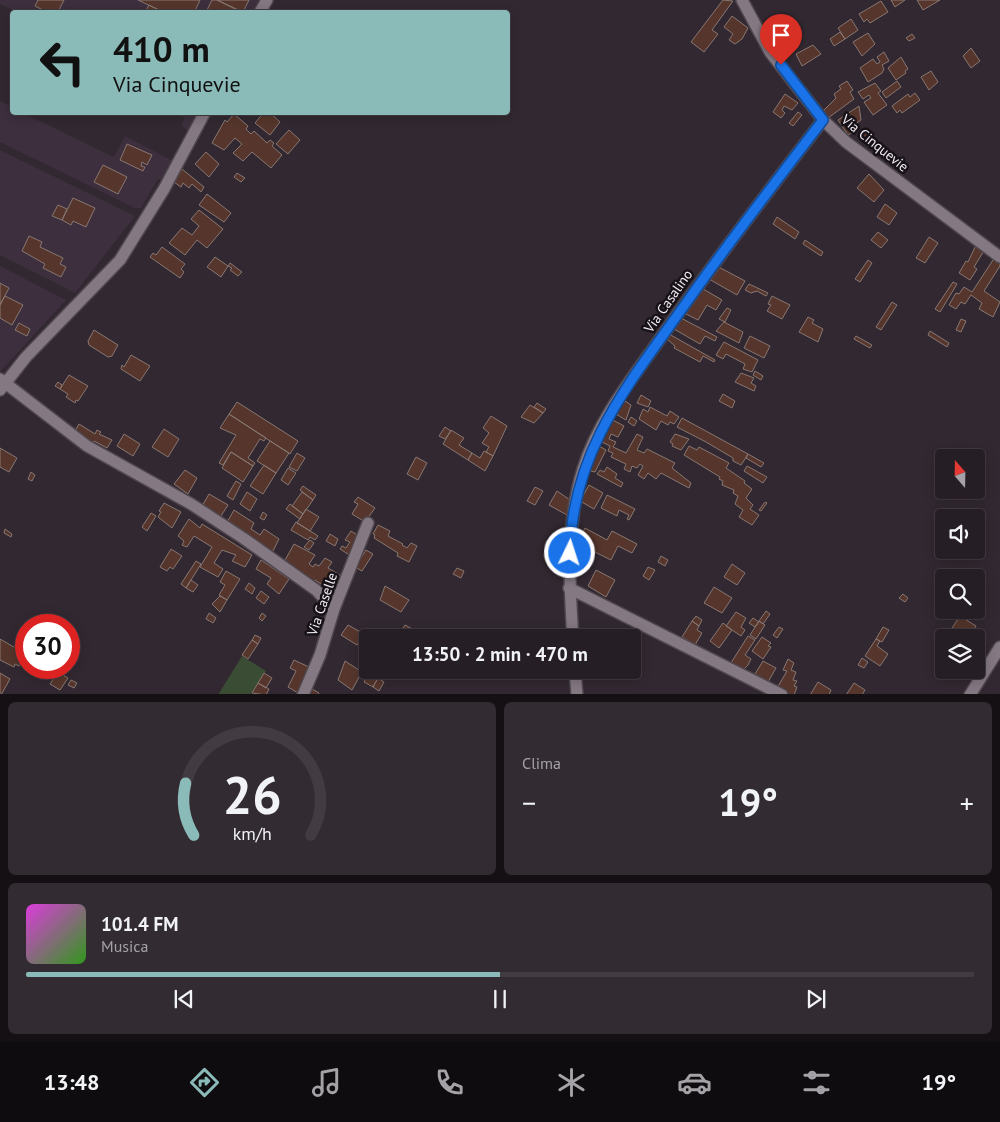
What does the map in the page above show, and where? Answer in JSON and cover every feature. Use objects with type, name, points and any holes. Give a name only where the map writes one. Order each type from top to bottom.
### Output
[{"type":"street","name":"Via Cinquevie","points":[[742,0],[770,52],[823,120],[846,142],[1000,257]]},
{"type":"street","points":[[203,115],[164,188],[120,260],[2,384],[72,437],[199,509],[316,590],[334,609]]},
{"type":"street","name":"Via Casalino","points":[[572,629],[569,588],[570,536],[584,468],[601,430],[620,395],[734,235],[823,120]]},
{"type":"street","name":"Via Caselle","points":[[303,694],[320,655],[334,609],[368,524]]},
{"type":"street","points":[[569,588],[782,694]]},
{"type":"street","points":[[970,694],[1000,647]]},
{"type":"street","points":[[576,679],[577,694]]},
{"type":"shaded area","points":[[0,0],[259,0],[253,10],[13,10],[0,4]]},
{"type":"shaded area","points":[[0,101],[10,106],[10,115],[27,115],[114,157],[125,136],[173,161],[162,180],[158,179],[141,208],[135,208],[0,142]]},
{"type":"shaded area","points":[[178,115],[197,115],[189,132],[181,125],[185,118]]},
{"type":"shaded area","points":[[0,150],[135,216],[75,293],[0,255]]},
{"type":"shaded area","points":[[0,266],[66,300],[0,372]]},
{"type":"green space","points":[[242,656],[266,671],[251,694],[219,694]]},
{"type":"building","points":[[38,0],[64,0],[59,10],[43,10],[35,6]]},
{"type":"building","points":[[138,0],[200,0],[195,10],[159,10]]},
{"type":"building","points":[[212,0],[217,0],[237,10],[207,10]]},
{"type":"building","points":[[217,0],[249,0],[244,10],[239,10]]},
{"type":"building","points":[[723,0],[733,1],[712,30],[718,34],[704,52],[691,42]]},
{"type":"building","points":[[891,0],[905,0],[895,7]]},
{"type":"building","points":[[917,0],[940,0],[923,10]]},
{"type":"building","points":[[881,1],[888,12],[870,23],[867,19],[864,22],[859,14]]},
{"type":"building","points":[[149,5],[159,10],[146,10]]},
{"type":"building","points":[[732,16],[748,28],[742,39],[735,44],[729,40],[733,34],[724,27]]},
{"type":"building","points":[[851,19],[858,30],[845,39],[838,28]]},
{"type":"building","points":[[840,32],[845,39],[834,46],[830,39]]},
{"type":"building","points":[[868,33],[875,44],[862,56],[853,42]]},
{"type":"building","points":[[912,34],[915,38],[909,41],[906,38]]},
{"type":"building","points":[[791,37],[795,43],[779,54],[775,47]]},
{"type":"building","points":[[813,45],[821,54],[802,66],[796,54]]},
{"type":"building","points":[[971,48],[980,61],[971,68],[963,56]]},
{"type":"building","points":[[884,52],[889,61],[882,65],[884,69],[882,73],[868,82],[860,68],[873,59],[877,64],[880,62],[877,57]]},
{"type":"building","points":[[901,57],[908,69],[905,71],[906,73],[896,80],[888,68]]},
{"type":"building","points":[[931,71],[938,82],[929,90],[921,77]]},
{"type":"building","points":[[847,81],[853,90],[850,92],[854,99],[828,118],[823,111],[836,98],[834,94],[841,89],[839,86]]},
{"type":"building","points":[[897,81],[901,87],[886,98],[882,92]]},
{"type":"building","points":[[875,83],[881,91],[878,93],[887,105],[873,115],[864,102],[871,98],[869,95],[863,99],[858,92]]},
{"type":"building","points":[[915,93],[920,100],[902,113],[900,110],[897,113],[892,106],[908,94],[910,97]]},
{"type":"building","points":[[785,94],[798,103],[792,110],[784,106],[782,110],[785,113],[781,118],[773,112]]},
{"type":"building","points":[[859,106],[861,120],[854,125],[857,130],[848,135],[838,120]]},
{"type":"building","points":[[798,112],[802,115],[793,126],[789,123]]},
{"type":"building","points":[[235,115],[248,126],[246,129],[251,134],[254,131],[267,143],[270,140],[274,143],[272,146],[282,155],[271,168],[252,152],[243,161],[233,153],[242,144],[235,138],[224,150],[212,143],[225,120],[227,122]]},
{"type":"building","points":[[262,115],[272,115],[280,122],[270,135],[255,123]]},
{"type":"building","points":[[289,130],[300,140],[288,154],[276,144]]},
{"type":"building","points":[[866,131],[870,135],[861,141],[858,137]]},
{"type":"building","points":[[127,144],[152,155],[147,165],[142,162],[141,166],[145,167],[143,171],[120,160]]},
{"type":"building","points":[[206,152],[219,164],[209,177],[195,164]]},
{"type":"building","points":[[103,165],[127,177],[118,194],[94,182]]},
{"type":"building","points":[[182,169],[204,187],[201,192],[192,184],[189,188],[183,183],[181,187],[174,182]]},
{"type":"building","points":[[237,173],[245,178],[241,182],[234,177]]},
{"type":"building","points":[[869,174],[884,190],[874,202],[857,188]]},
{"type":"building","points":[[207,194],[231,213],[224,222],[199,205]]},
{"type":"building","points":[[73,198],[95,208],[86,227],[73,221],[71,225],[62,220]]},
{"type":"building","points":[[885,204],[897,213],[889,225],[877,217]]},
{"type":"building","points":[[58,205],[67,209],[62,220],[52,216]]},
{"type":"building","points":[[199,210],[223,229],[207,248],[197,240],[185,255],[169,243],[182,228],[192,235],[199,226],[191,219]]},
{"type":"building","points":[[777,217],[799,232],[795,239],[773,224]]},
{"type":"building","points":[[878,232],[888,240],[881,248],[871,240]]},
{"type":"building","points":[[29,236],[42,242],[40,247],[63,258],[60,264],[66,267],[61,277],[43,268],[45,264],[22,251]]},
{"type":"building","points":[[929,237],[938,243],[925,263],[916,258]]},
{"type":"building","points":[[805,240],[823,252],[821,256],[803,244]]},
{"type":"building","points":[[977,243],[985,249],[974,267],[977,269],[970,280],[959,273],[966,261],[968,262]]},
{"type":"building","points":[[162,247],[185,264],[181,269],[184,272],[180,278],[150,257],[153,253],[156,255]]},
{"type":"building","points":[[215,257],[228,266],[221,277],[207,267]]},
{"type":"building","points":[[995,257],[1000,261],[1000,266],[984,291],[1000,302],[993,317],[979,309],[982,303],[971,295],[965,304],[961,302],[956,309],[949,305],[956,293],[959,294],[964,287],[972,292]]},
{"type":"building","points":[[868,260],[872,263],[860,282],[855,279]]},
{"type":"building","points":[[230,263],[242,272],[238,276],[230,270],[232,268],[228,266]]},
{"type":"building","points":[[713,264],[745,281],[737,295],[709,279]]},
{"type":"building","points":[[953,282],[957,284],[940,312],[935,309]]},
{"type":"building","points":[[0,283],[9,288],[0,305]]},
{"type":"building","points":[[749,284],[768,293],[766,296],[757,291],[751,293],[745,290]]},
{"type":"building","points":[[698,286],[722,300],[716,310],[707,305],[698,320],[686,314]]},
{"type":"building","points":[[5,296],[23,305],[12,325],[0,318],[0,305]]},
{"type":"building","points":[[772,296],[790,305],[782,319],[767,311],[771,305],[768,304]]},
{"type":"building","points":[[892,302],[897,305],[881,330],[876,327]]},
{"type":"building","points":[[727,308],[731,310],[725,322],[719,319]]},
{"type":"building","points":[[679,317],[717,337],[715,341],[705,336],[700,344],[674,329]]},
{"type":"building","points":[[808,317],[814,320],[812,323],[823,329],[818,342],[799,332]]},
{"type":"building","points":[[961,319],[966,321],[961,332],[956,330]]},
{"type":"building","points":[[724,322],[743,332],[739,343],[716,331]]},
{"type":"building","points":[[19,323],[30,329],[27,336],[15,330]]},
{"type":"building","points":[[94,330],[118,345],[112,356],[108,357],[89,345],[88,341]]},
{"type":"building","points":[[930,331],[949,343],[947,347],[928,335]]},
{"type":"building","points":[[669,334],[715,360],[714,362],[703,356],[700,362],[674,348],[675,346],[667,339]]},
{"type":"building","points":[[750,336],[770,346],[764,358],[744,348]]},
{"type":"building","points":[[856,336],[872,345],[870,348],[854,339]]},
{"type":"building","points":[[724,342],[758,360],[752,372],[743,369],[745,364],[726,354],[723,359],[716,355]]},
{"type":"building","points":[[131,355],[150,366],[140,381],[121,369],[122,365],[124,367]]},
{"type":"building","points":[[755,371],[763,376],[761,380],[753,375]]},
{"type":"building","points":[[741,373],[754,378],[751,383],[756,386],[754,391],[735,382]]},
{"type":"building","points":[[69,375],[88,386],[75,403],[66,397],[68,394],[60,389]]},
{"type":"building","points":[[58,382],[62,385],[60,389],[55,386]]},
{"type":"building","points":[[723,394],[735,401],[732,408],[719,401]]},
{"type":"building","points":[[641,395],[651,401],[648,407],[637,403]]},
{"type":"building","points":[[622,399],[631,405],[626,420],[614,413]]},
{"type":"building","points":[[237,402],[298,441],[290,454],[229,414]]},
{"type":"building","points":[[537,403],[546,409],[543,413],[534,407]]},
{"type":"building","points":[[530,405],[543,413],[534,423],[521,417]]},
{"type":"building","points":[[650,407],[667,416],[670,411],[679,417],[674,424],[670,422],[668,425],[661,421],[656,430],[639,419],[643,409],[648,412]]},
{"type":"building","points":[[229,414],[266,438],[264,441],[260,439],[248,458],[255,463],[253,466],[231,452],[223,465],[219,463],[236,435],[220,428]]},
{"type":"building","points":[[491,416],[507,426],[493,456],[486,452],[489,447],[482,443],[489,433],[483,428]]},
{"type":"building","points":[[631,417],[637,421],[634,426],[628,422]]},
{"type":"building","points":[[682,418],[748,454],[741,465],[733,461],[733,458],[677,427]]},
{"type":"building","points":[[611,419],[624,426],[618,437],[611,434],[609,439],[616,442],[613,447],[626,453],[637,434],[643,437],[637,450],[644,453],[647,449],[675,463],[672,468],[691,483],[689,488],[661,473],[656,479],[648,473],[644,479],[638,475],[643,466],[640,464],[637,468],[632,466],[630,472],[624,469],[626,464],[611,457],[613,453],[608,451],[610,446],[600,441]]},
{"type":"building","points":[[79,424],[95,434],[97,430],[101,432],[99,434],[112,440],[107,448],[94,441],[92,444],[74,433]]},
{"type":"building","points":[[445,427],[451,431],[445,439],[439,436]]},
{"type":"building","points":[[164,429],[179,439],[168,457],[152,447]]},
{"type":"building","points":[[451,430],[464,438],[459,445],[472,453],[468,460],[443,444]]},
{"type":"building","points":[[124,434],[140,444],[133,456],[117,446]]},
{"type":"building","points":[[675,434],[689,439],[681,450],[672,446],[673,444],[670,442]]},
{"type":"building","points":[[270,441],[289,453],[276,473],[257,461]]},
{"type":"building","points":[[597,445],[606,450],[595,472],[587,470]]},
{"type":"building","points":[[689,446],[697,450],[699,447],[729,463],[726,468],[745,481],[744,483],[752,489],[746,498],[753,505],[750,509],[759,515],[752,525],[739,517],[743,510],[735,504],[738,496],[733,493],[734,490],[722,485],[723,481],[719,479],[720,477],[684,455]]},
{"type":"building","points":[[0,448],[17,458],[9,472],[0,467]]},
{"type":"building","points":[[484,451],[493,456],[485,471],[468,460],[472,453],[480,458]]},
{"type":"building","points":[[231,452],[253,466],[243,482],[222,468]]},
{"type":"building","points":[[297,453],[305,458],[297,471],[289,467]]},
{"type":"building","points":[[748,454],[764,463],[761,467],[746,458]]},
{"type":"building","points":[[416,457],[427,463],[418,480],[407,474]]},
{"type":"building","points":[[264,465],[276,473],[263,494],[250,486]]},
{"type":"building","points":[[747,466],[767,477],[763,483],[744,471]]},
{"type":"building","points":[[607,467],[617,474],[615,478],[623,483],[621,487],[597,474],[600,470],[604,472]]},
{"type":"building","points":[[288,468],[296,473],[288,485],[281,480]]},
{"type":"building","points":[[185,470],[197,478],[188,494],[174,484]]},
{"type":"building","points":[[31,472],[35,475],[32,481],[28,479]]},
{"type":"building","points":[[236,481],[241,484],[233,500],[227,496]]},
{"type":"building","points":[[589,485],[603,493],[594,509],[580,501]]},
{"type":"building","points":[[303,486],[316,495],[313,500],[300,490]]},
{"type":"building","points":[[535,487],[543,491],[535,505],[527,501]]},
{"type":"building","points":[[557,491],[573,502],[567,515],[549,505]]},
{"type":"building","points":[[247,492],[257,499],[250,511],[240,504]]},
{"type":"building","points":[[302,492],[313,500],[303,514],[292,506]]},
{"type":"building","points":[[209,494],[228,505],[219,519],[201,508]]},
{"type":"building","points":[[607,495],[635,509],[629,520],[627,519],[629,515],[619,510],[617,516],[601,508]]},
{"type":"building","points":[[358,497],[375,508],[365,522],[352,514],[358,504],[354,502]]},
{"type":"building","points":[[765,502],[767,503],[761,511],[759,510]]},
{"type":"building","points":[[164,503],[181,512],[172,528],[158,517]]},
{"type":"building","points":[[290,504],[303,514],[300,519],[286,509]]},
{"type":"building","points":[[306,509],[319,517],[310,531],[297,523]]},
{"type":"building","points":[[234,510],[254,523],[251,529],[260,535],[264,529],[279,539],[272,553],[226,524]]},
{"type":"building","points":[[263,512],[267,515],[264,520],[260,518]]},
{"type":"building","points":[[151,513],[156,516],[147,531],[142,527]]},
{"type":"building","points":[[189,519],[200,528],[202,524],[252,555],[245,567],[232,561],[236,555],[222,550],[214,563],[223,569],[218,577],[200,567],[212,547],[194,536],[187,547],[182,545],[184,541],[178,536]]},
{"type":"building","points":[[296,522],[318,536],[315,540],[310,537],[308,540],[291,530]]},
{"type":"building","points":[[378,525],[390,531],[388,536],[407,548],[411,543],[417,546],[409,562],[397,556],[398,553],[374,538],[375,535],[373,534]]},
{"type":"building","points":[[585,528],[607,540],[612,531],[637,544],[632,553],[618,546],[611,560],[577,543]]},
{"type":"building","points":[[5,529],[12,534],[11,537],[4,533]]},
{"type":"building","points":[[351,531],[362,538],[351,556],[340,549],[342,546],[346,548],[350,542],[345,540]]},
{"type":"building","points":[[330,534],[338,539],[335,546],[326,541]]},
{"type":"building","points":[[310,540],[314,543],[309,550],[304,547]]},
{"type":"building","points":[[294,544],[315,555],[309,564],[313,567],[315,564],[319,566],[325,558],[332,562],[328,568],[343,577],[333,592],[315,580],[313,583],[284,562]]},
{"type":"building","points":[[171,549],[182,556],[173,569],[170,567],[167,571],[160,567]]},
{"type":"building","points":[[366,550],[373,554],[362,571],[355,567]]},
{"type":"building","points":[[661,556],[668,560],[665,566],[658,562]]},
{"type":"building","points":[[261,560],[289,579],[279,594],[267,584],[271,578],[256,569]]},
{"type":"building","points":[[196,561],[201,564],[186,588],[181,584]]},
{"type":"building","points":[[732,564],[745,573],[737,585],[724,577]]},
{"type":"building","points":[[648,567],[655,570],[649,580],[643,576]]},
{"type":"building","points":[[457,568],[464,571],[461,578],[453,574]]},
{"type":"building","points":[[596,570],[615,580],[606,597],[588,586]]},
{"type":"building","points":[[226,571],[240,579],[227,600],[219,595],[225,585],[220,582]]},
{"type":"building","points":[[191,580],[198,585],[193,592],[186,588]]},
{"type":"building","points":[[249,583],[255,588],[252,594],[245,589]]},
{"type":"building","points":[[385,586],[409,600],[401,612],[380,600]]},
{"type":"building","points":[[714,587],[732,598],[722,613],[704,603]]},
{"type":"building","points":[[261,591],[269,597],[264,604],[256,598]]},
{"type":"building","points":[[903,594],[908,598],[905,602],[899,598]]},
{"type":"building","points":[[220,596],[227,600],[220,612],[212,604]]},
{"type":"building","points":[[766,611],[770,614],[763,624],[759,621]]},
{"type":"building","points":[[736,612],[746,618],[741,627],[745,630],[741,636],[726,626]]},
{"type":"building","points":[[209,613],[216,618],[213,623],[206,619]]},
{"type":"building","points":[[262,613],[266,616],[262,621],[259,618]]},
{"type":"building","points":[[696,616],[702,620],[699,626],[692,621]]},
{"type":"building","points":[[753,618],[759,622],[755,627],[749,623]]},
{"type":"building","points":[[958,619],[965,619],[976,626],[974,629],[952,628]]},
{"type":"building","points":[[692,621],[699,626],[697,630],[702,633],[695,645],[682,637]]},
{"type":"building","points":[[759,621],[765,625],[756,639],[750,635]]},
{"type":"building","points":[[723,623],[732,630],[719,648],[710,641]]},
{"type":"building","points":[[348,625],[359,631],[359,642],[357,645],[341,635]]},
{"type":"building","points":[[405,625],[412,629],[402,629]]},
{"type":"building","points":[[779,627],[783,629],[777,638],[773,635]]},
{"type":"building","points":[[883,627],[889,630],[882,642],[876,639]]},
{"type":"building","points":[[255,635],[261,638],[258,644],[252,640]]},
{"type":"building","points":[[748,636],[755,640],[745,655],[751,659],[748,665],[743,670],[729,666]]},
{"type":"building","points":[[762,637],[771,643],[768,646],[771,647],[763,659],[752,651]]},
{"type":"building","points":[[0,639],[15,648],[14,667],[0,660]]},
{"type":"building","points":[[876,639],[880,641],[877,646],[888,654],[880,666],[865,656]]},
{"type":"building","points":[[252,640],[258,644],[248,659],[242,655]]},
{"type":"building","points":[[862,658],[868,662],[864,668],[858,665]]},
{"type":"building","points":[[788,659],[794,663],[791,670],[796,672],[793,680],[797,681],[794,686],[797,687],[794,694],[787,694],[777,688],[787,671],[783,670]]},
{"type":"building","points":[[294,660],[311,668],[298,693],[288,687],[296,671],[290,668]]},
{"type":"building","points":[[345,661],[359,670],[359,677],[352,690],[338,680]]},
{"type":"building","points":[[763,661],[776,668],[768,682],[755,674]]},
{"type":"building","points":[[0,673],[10,679],[0,694]]},
{"type":"building","points":[[264,673],[272,678],[266,688],[258,683]]},
{"type":"building","points":[[53,679],[67,679],[60,690],[50,684]]},
{"type":"building","points":[[366,679],[377,679],[373,687],[364,682]]},
{"type":"building","points":[[377,679],[384,682],[379,691],[373,687]]},
{"type":"building","points":[[71,680],[77,683],[74,688],[68,685]]},
{"type":"building","points":[[818,682],[831,690],[829,694],[811,694]]},
{"type":"building","points":[[258,683],[269,689],[266,694],[252,693]]},
{"type":"building","points":[[854,683],[865,690],[863,694],[847,694]]},
{"type":"building","points":[[312,689],[319,693],[318,694],[310,694]]},
{"type":"route","points":[[570,553],[570,536],[584,468],[601,430],[620,395],[734,235],[823,120],[781,65]]}]
